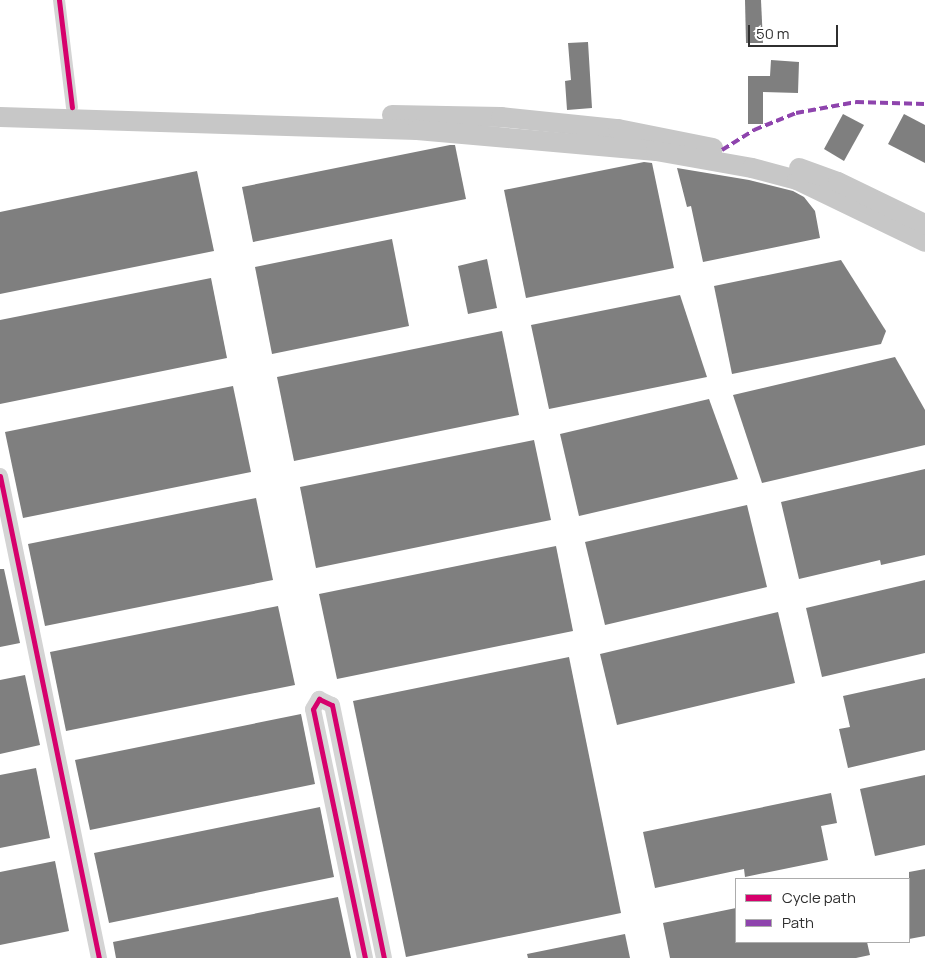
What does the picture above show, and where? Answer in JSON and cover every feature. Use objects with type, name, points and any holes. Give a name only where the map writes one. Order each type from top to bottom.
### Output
[{"type":"main road","points":[[0,104],[501,117],[618,129],[782,162],[838,182],[925,224]]},
{"type":"main road","points":[[0,117],[416,130],[656,151],[752,168],[797,180],[925,242]]},
{"type":"street","points":[[58,0],[72,107]]},
{"type":"street","points":[[0,476],[98,958]]},
{"type":"street","points":[[365,958],[313,709],[319,699],[332,706],[384,958]]},
{"type":"building","points":[[745,0],[761,0],[763,43],[746,43]]},
{"type":"building","points":[[588,42],[592,108],[567,110],[565,81],[571,80],[568,43]]},
{"type":"building","points":[[771,60],[799,62],[798,93],[763,92],[763,124],[748,124],[748,76],[770,76]]},
{"type":"building","points":[[843,114],[864,125],[844,161],[824,149]]},
{"type":"building","points":[[904,114],[925,125],[925,163],[888,144]]},
{"type":"building","points":[[455,145],[466,199],[253,242],[242,187]]},
{"type":"building","points":[[644,162],[652,163],[674,268],[526,298],[504,190]]},
{"type":"building","points":[[677,168],[749,180],[793,191],[804,197],[815,211],[820,238],[703,262],[691,206],[687,207]]},
{"type":"building","points":[[197,171],[214,251],[0,294],[0,212]]},
{"type":"building","points":[[392,239],[409,326],[272,354],[255,267]]},
{"type":"building","points":[[487,259],[497,308],[468,314],[458,266]]},
{"type":"building","points":[[841,260],[886,331],[881,344],[732,374],[714,286]]},
{"type":"building","points":[[211,278],[227,358],[0,404],[0,320]]},
{"type":"building","points":[[680,295],[707,377],[549,409],[531,325]]},
{"type":"building","points":[[502,331],[519,415],[294,461],[277,377]]},
{"type":"building","points":[[895,357],[925,410],[925,445],[762,483],[733,395]]},
{"type":"building","points":[[233,386],[251,472],[23,518],[5,432]]},
{"type":"building","points":[[709,399],[738,479],[579,516],[560,434]]},
{"type":"building","points":[[534,440],[551,520],[316,568],[300,487]]},
{"type":"building","points":[[925,469],[925,555],[881,565],[880,560],[799,579],[781,502]]},
{"type":"building","points":[[256,498],[273,580],[45,626],[28,544]]},
{"type":"building","points":[[747,505],[767,587],[605,625],[585,542]]},
{"type":"building","points":[[556,546],[573,631],[337,679],[319,594]]},
{"type":"building","points":[[0,569],[4,569],[20,643],[0,647]]},
{"type":"building","points":[[925,580],[925,653],[822,677],[806,608]]},
{"type":"building","points":[[278,606],[295,685],[66,731],[50,652]]},
{"type":"building","points":[[778,612],[795,683],[617,725],[600,654]]},
{"type":"building","points":[[569,657],[621,913],[406,957],[353,701]]},
{"type":"building","points":[[25,675],[40,745],[0,754],[0,680]]},
{"type":"building","points":[[925,678],[925,750],[848,768],[839,729],[850,727],[843,696]]},
{"type":"building","points":[[301,714],[315,784],[90,830],[75,760]]},
{"type":"building","points":[[36,768],[50,838],[0,848],[0,775]]},
{"type":"building","points":[[925,775],[925,845],[875,856],[860,789]]},
{"type":"building","points":[[831,793],[837,823],[821,826],[828,860],[745,877],[744,869],[655,888],[643,832]]},
{"type":"building","points":[[320,807],[334,877],[109,923],[94,853]]},
{"type":"building","points":[[55,861],[69,931],[0,945],[0,872]]},
{"type":"building","points":[[925,869],[925,936],[910,939],[910,878],[909,872]]},
{"type":"building","points":[[338,897],[351,958],[116,958],[113,942]]},
{"type":"building","points":[[735,908],[735,943],[867,943],[870,955],[856,958],[670,958],[663,923]]},
{"type":"building","points":[[625,934],[630,958],[528,958],[527,954]]},
{"type":"marked path","points":[[722,150],[754,130],[796,113],[856,102],[925,104]]},
{"type":"cycle path","points":[[59,0],[72,107]]},
{"type":"cycle path","points":[[0,476],[99,958]]},
{"type":"cycle path","points":[[365,958],[313,709],[319,699],[332,705],[384,958]]}]
